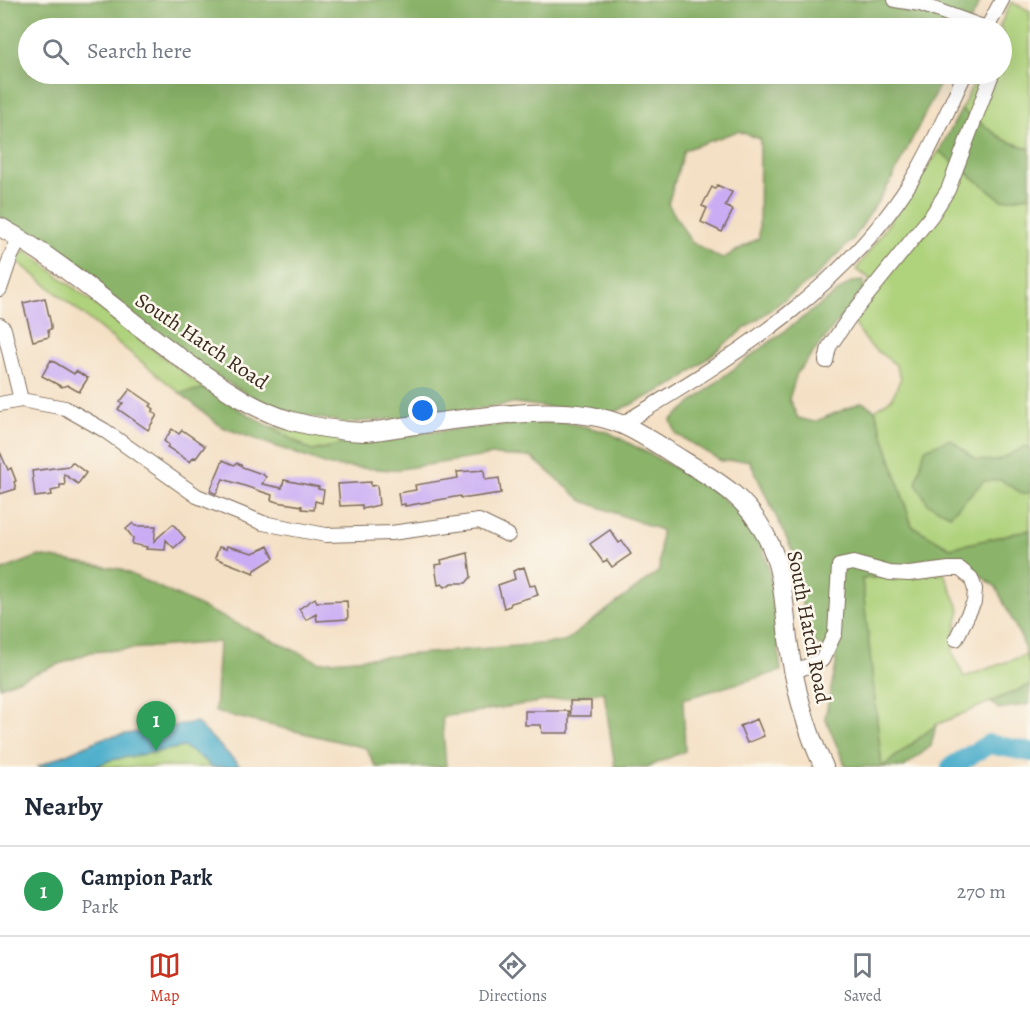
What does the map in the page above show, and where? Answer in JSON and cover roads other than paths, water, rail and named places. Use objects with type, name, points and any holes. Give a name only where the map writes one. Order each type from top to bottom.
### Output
[{"type":"main road","name":"South Hatch Road","points":[[0,227],[20,238],[65,270],[164,347],[220,386],[270,413],[294,421],[364,432],[486,417],[549,412],[581,415],[622,424],[714,478],[743,501],[768,538],[778,568],[793,672],[808,732],[824,767]]},
{"type":"street","points":[[895,0],[920,4],[958,18]]},
{"type":"street","points":[[992,18],[1002,0]]},
{"type":"street","points":[[622,424],[727,358],[785,316],[841,268],[883,220],[919,168],[960,84]]},
{"type":"street","points":[[826,361],[829,347],[849,318],[932,215],[948,190],[988,84]]},
{"type":"street","points":[[0,289],[11,256],[20,238]]},
{"type":"street","points":[[0,325],[4,329],[21,400]]},
{"type":"street","points":[[0,404],[21,400],[65,408],[104,429],[197,496],[263,523],[326,535],[391,533],[479,521],[508,535]]},
{"type":"street","points":[[793,672],[822,660],[835,633],[838,566],[853,563],[890,573],[909,574],[960,569],[971,578],[975,589],[974,602],[956,639]]},
{"type":"water","points":[[196,722],[241,767],[210,767],[207,762],[184,747],[111,760],[94,767],[37,767],[103,738]]},
{"type":"waterway","points":[[951,767],[989,744],[1030,752]]},
{"type":"place","name":"Campion Park","points":[[156,751]]}]
